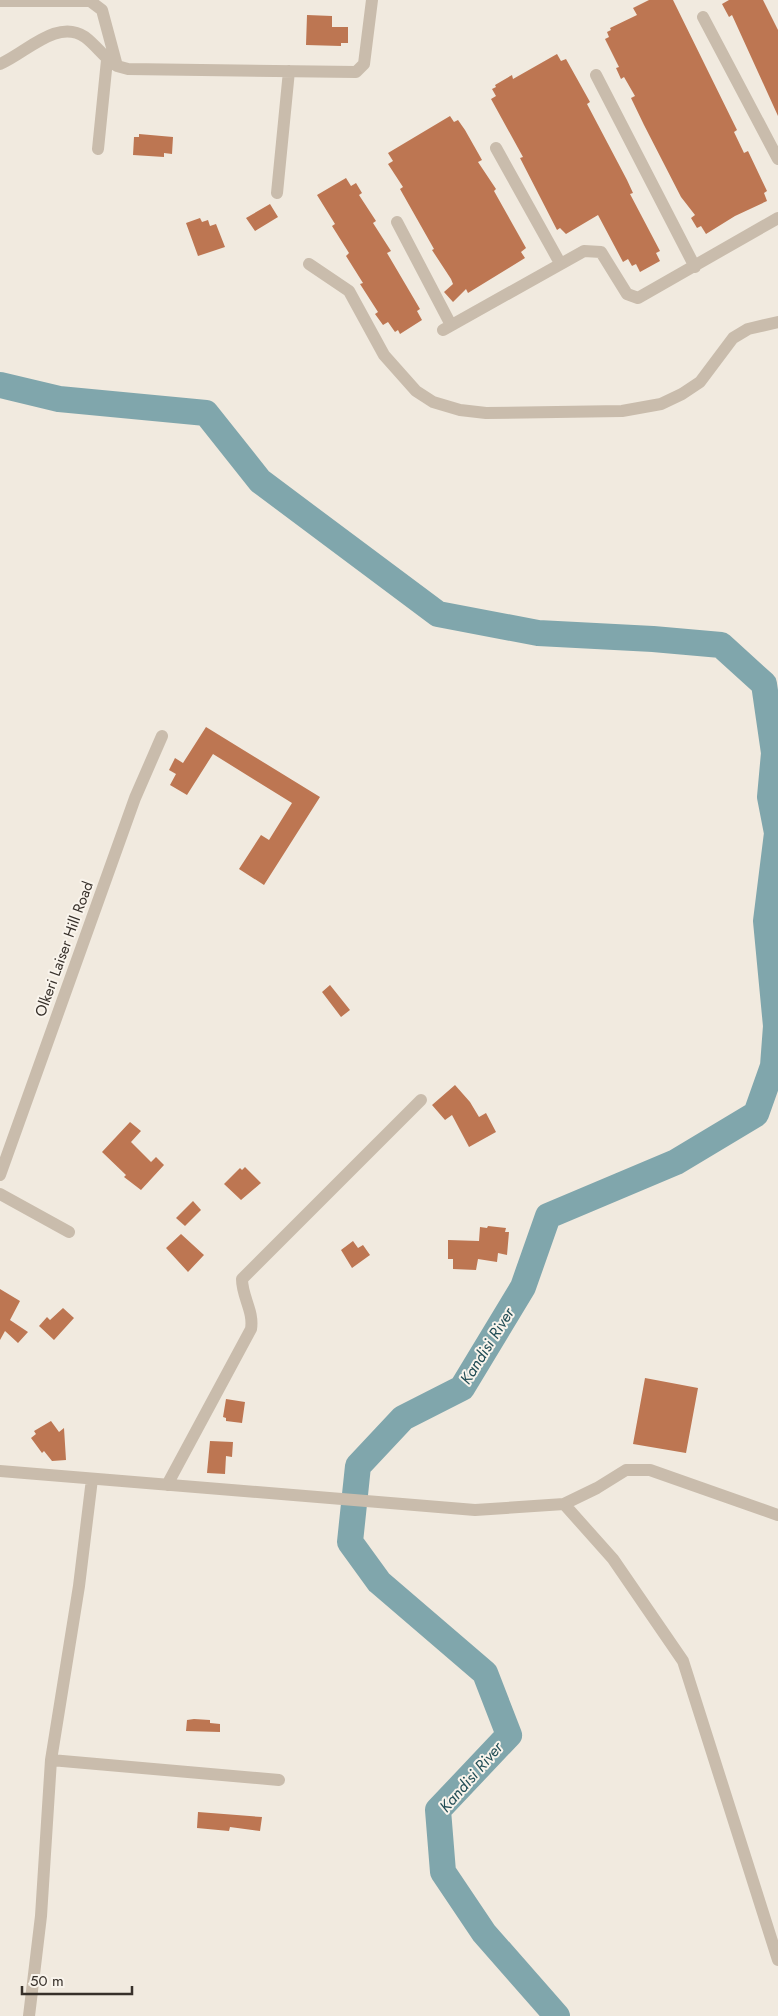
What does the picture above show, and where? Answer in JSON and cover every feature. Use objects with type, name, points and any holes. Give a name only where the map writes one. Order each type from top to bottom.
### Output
[{"type":"street","points":[[0,64],[20,54],[50,34],[61,31],[73,32],[84,37],[112,63],[128,69],[356,72],[364,64],[372,0]]},
{"type":"street","points":[[0,1],[90,1],[102,10],[112,63],[98,149]]},
{"type":"street","points":[[703,17],[778,159]]},
{"type":"street","points":[[278,193],[289,71]]},
{"type":"street","points":[[596,75],[695,267]]},
{"type":"street","points":[[496,148],[560,263]]},
{"type":"street","points":[[397,222],[447,327],[584,251],[601,252],[627,294],[638,298],[778,218]]},
{"type":"street","points":[[309,264],[349,291],[384,355],[416,391],[433,402],[460,410],[486,413],[622,411],[661,404],[682,394],[700,382],[733,338],[748,329],[778,322]]},
{"type":"street","name":"Olkeri Laiser Hill Road","points":[[0,1175],[135,798],[162,736]]},
{"type":"street","points":[[167,1485],[251,1329],[253,1319],[242,1291],[242,1279],[421,1100]]},
{"type":"street","points":[[0,1194],[69,1232]]},
{"type":"street","points":[[0,1471],[475,1510],[564,1504],[597,1488],[626,1470],[650,1470],[778,1515]]},
{"type":"street","points":[[29,2016],[41,1916],[51,1760],[79,1586],[92,1479]]},
{"type":"street","points":[[564,1504],[613,1559],[683,1660],[778,1960]]},
{"type":"street","points":[[51,1760],[279,1780]]},
{"type":"building","points":[[649,0],[673,0],[737,130],[734,132],[744,153],[748,151],[767,191],[764,193],[767,201],[735,216],[706,234],[701,226],[697,228],[691,218],[695,215],[681,197],[644,125],[631,98],[635,96],[624,77],[621,79],[616,68],[619,67],[605,39],[609,37],[607,32],[611,30],[610,28],[637,15],[633,8]]},
{"type":"building","points":[[729,0],[763,0],[778,30],[778,116],[732,15],[729,17],[722,4]]},
{"type":"building","points":[[307,15],[332,16],[332,27],[348,27],[348,43],[341,43],[341,46],[306,45]]},
{"type":"building","points":[[557,54],[561,61],[566,59],[590,102],[587,104],[627,180],[633,193],[630,194],[660,251],[656,253],[660,261],[640,272],[636,264],[632,266],[628,259],[623,262],[598,215],[566,234],[560,228],[557,230],[520,158],[523,157],[491,99],[496,96],[492,89],[496,87],[495,85],[512,75],[513,79]]},
{"type":"building","points":[[450,116],[454,122],[458,120],[465,130],[482,160],[478,162],[496,189],[494,191],[526,248],[521,252],[525,258],[468,293],[466,289],[453,302],[444,292],[453,284],[451,279],[432,250],[434,249],[400,189],[403,187],[388,164],[393,161],[388,153]]},
{"type":"building","points":[[139,134],[173,137],[172,154],[164,153],[164,157],[133,155],[134,137],[139,137]]},
{"type":"building","points":[[346,178],[351,186],[356,183],[362,193],[359,195],[376,221],[373,223],[391,251],[387,253],[420,309],[417,311],[422,320],[400,334],[398,330],[395,332],[388,322],[383,325],[375,314],[378,312],[360,284],[363,283],[346,256],[349,253],[332,226],[335,224],[317,195]]},
{"type":"building","points":[[270,204],[278,217],[255,231],[246,218]]},
{"type":"building","points":[[200,218],[202,222],[208,220],[210,226],[216,224],[225,247],[198,256],[186,223]]},
{"type":"building","points":[[206,727],[320,797],[264,885],[239,869],[261,835],[269,840],[292,803],[213,754],[187,795],[170,785],[176,774],[169,770],[175,758],[183,763]]},
{"type":"building","points":[[330,985],[350,1010],[341,1017],[322,992]]},
{"type":"building","points":[[455,1085],[470,1102],[479,1117],[486,1113],[496,1132],[469,1147],[452,1115],[445,1120],[432,1105]]},
{"type":"building","points":[[130,1122],[141,1131],[131,1142],[151,1162],[156,1157],[164,1165],[141,1190],[124,1177],[126,1175],[102,1152]]},
{"type":"building","points":[[245,1167],[261,1183],[241,1200],[224,1184],[240,1168],[242,1170]]},
{"type":"building","points":[[193,1201],[201,1210],[185,1226],[176,1218]]},
{"type":"building","points":[[488,1226],[506,1228],[505,1232],[509,1232],[507,1255],[498,1253],[497,1262],[478,1259],[476,1270],[453,1269],[453,1259],[448,1259],[448,1240],[479,1241],[480,1227],[487,1228]]},
{"type":"building","points":[[181,1234],[204,1255],[188,1272],[166,1248]]},
{"type":"building","points":[[353,1241],[358,1248],[363,1245],[370,1255],[352,1268],[341,1250]]},
{"type":"building","points":[[0,1289],[20,1301],[10,1320],[28,1332],[18,1343],[5,1331],[0,1340]]},
{"type":"building","points":[[63,1308],[74,1318],[54,1340],[39,1326],[47,1317],[50,1320]]},
{"type":"building","points":[[645,1378],[698,1388],[686,1453],[633,1444]]},
{"type":"building","points":[[226,1399],[245,1402],[242,1423],[226,1421],[226,1418],[223,1417]]},
{"type":"building","points":[[51,1421],[59,1432],[64,1428],[66,1460],[52,1461],[44,1451],[42,1453],[31,1438],[36,1434],[34,1431]]},
{"type":"building","points":[[210,1441],[233,1442],[232,1457],[226,1456],[225,1474],[207,1473]]},
{"type":"building","points":[[187,1720],[210,1720],[210,1723],[220,1724],[220,1732],[186,1731]]},
{"type":"building","points":[[198,1812],[262,1817],[260,1831],[230,1827],[229,1831],[197,1828]]},
{"type":"waterway","name":"Kandisi River","points":[[0,385],[59,399],[206,413],[260,481],[438,614],[538,633],[653,639],[721,645],[764,684],[774,753],[770,797],[777,833],[766,921],[776,1026],[773,1066],[756,1114],[676,1162],[548,1216],[523,1287],[462,1388],[403,1418],[358,1466],[350,1542],[379,1582],[485,1673],[509,1735],[438,1810],[443,1872],[484,1933],[557,2016]]}]
